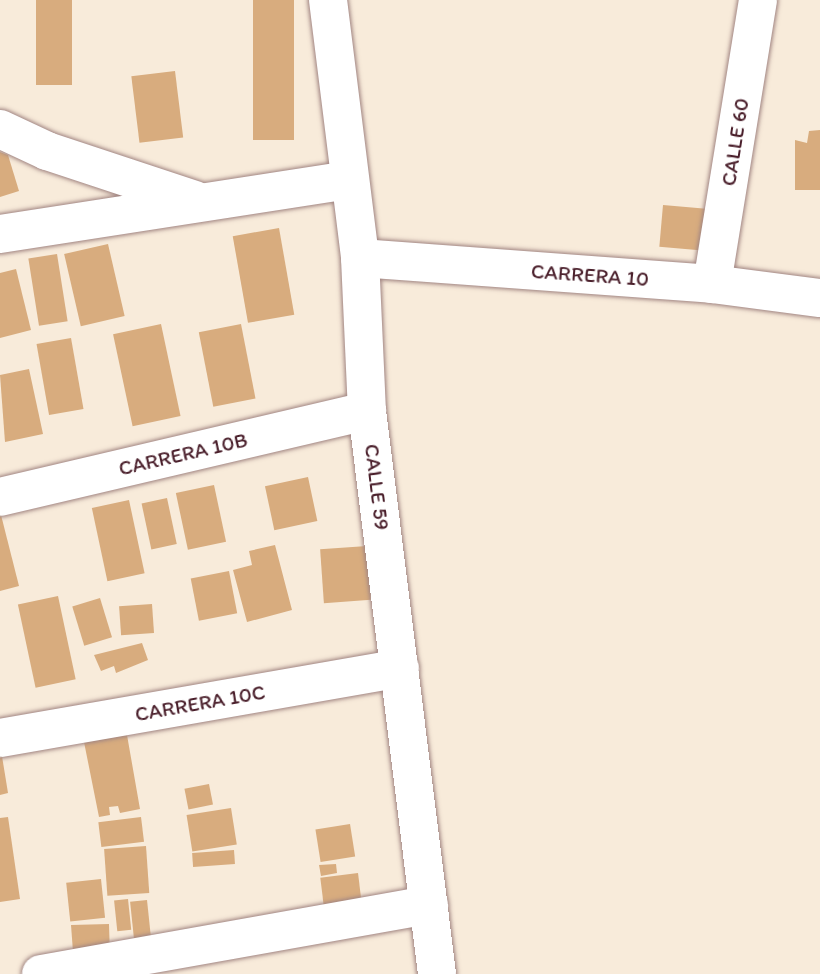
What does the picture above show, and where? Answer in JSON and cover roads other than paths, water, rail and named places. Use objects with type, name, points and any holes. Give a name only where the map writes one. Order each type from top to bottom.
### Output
[{"type":"street","name":"CALLE 59","points":[[328,0],[360,258],[367,411],[437,974]]},
{"type":"street","name":"CALLE 60","points":[[712,284],[758,0]]},
{"type":"street","points":[[0,129],[47,151],[200,202]]},
{"type":"street","points":[[0,234],[349,180]]},
{"type":"street","name":"CARRERA 10","points":[[360,258],[712,284],[820,298]]},
{"type":"street","name":"CARRERA 10B","points":[[0,497],[367,411]]},
{"type":"street","name":"CARRERA 10C","points":[[0,738],[400,668]]},
{"type":"street","points":[[41,974],[429,905]]}]
